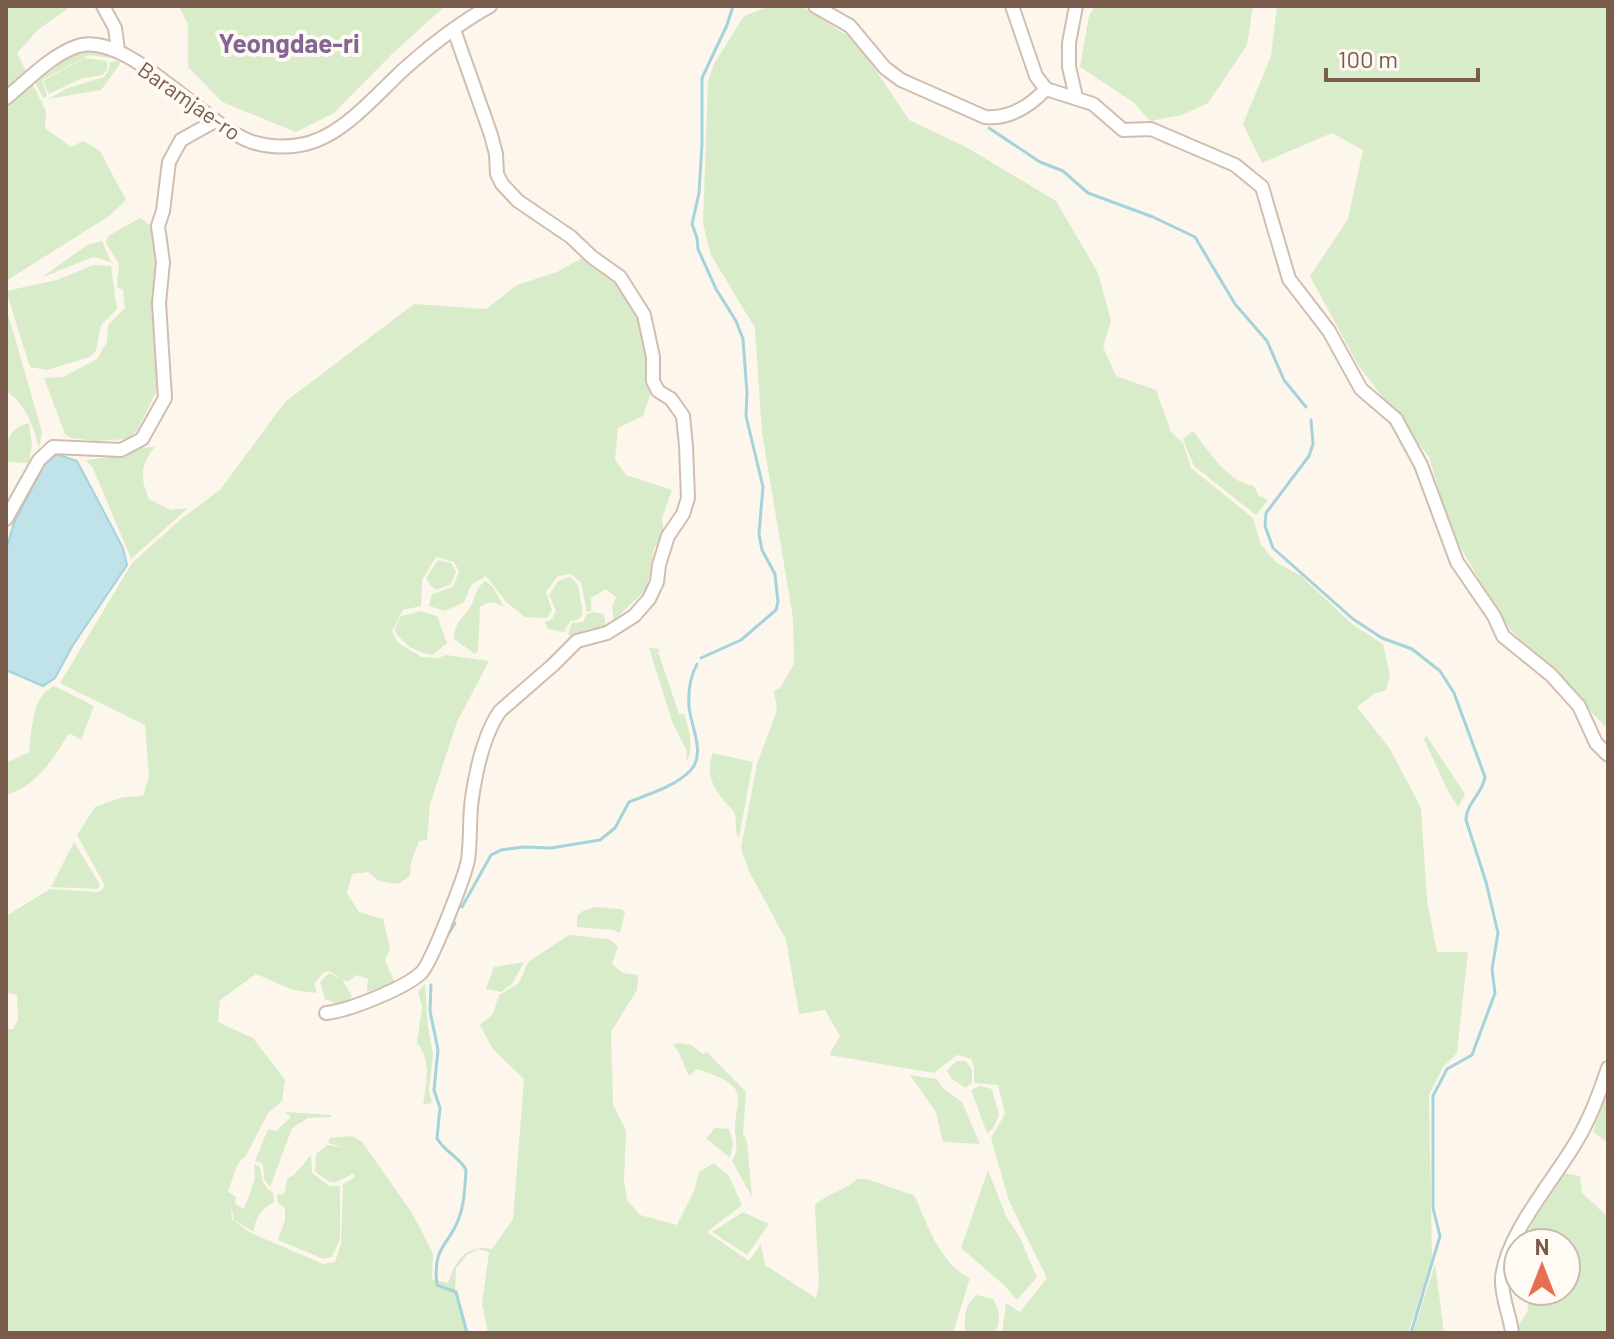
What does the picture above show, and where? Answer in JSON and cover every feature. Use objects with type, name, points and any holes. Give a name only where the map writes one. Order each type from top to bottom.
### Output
[{"type":"street","points":[[103,6],[115,28],[118,50]]},
{"type":"street","points":[[815,6],[850,26],[885,68],[901,80],[985,117],[1014,112],[1034,101],[1046,89]]},
{"type":"street","points":[[1012,6],[1036,76],[1046,89],[1093,104],[1123,130],[1151,129],[1235,165],[1262,187],[1289,279],[1329,331],[1361,389],[1396,419],[1421,465],[1457,562],[1494,616],[1503,636],[1579,706],[1596,743],[1608,755]]},
{"type":"street","points":[[1076,6],[1069,43],[1069,67],[1076,97]]},
{"type":"street","name":"Baramjae-ro","points":[[6,98],[54,59],[74,47],[90,43],[118,50],[215,121],[249,141],[274,148],[312,143],[359,114],[411,62],[483,8]]},
{"type":"street","points":[[326,1013],[343,1012],[355,1003],[407,983],[421,973],[455,900],[467,862],[476,777],[494,720],[577,641],[607,633],[641,609],[657,582],[668,536],[683,514],[688,498],[683,416],[671,399],[658,391],[653,381],[653,357],[644,315],[620,277],[571,237],[518,201],[502,184],[497,174],[493,141],[454,30]]},
{"type":"street","points":[[6,519],[39,460],[53,447],[121,450],[142,439],[165,398],[159,303],[163,262],[158,226],[169,162],[181,140],[215,121]]},
{"type":"street","points":[[1512,1333],[1502,1297],[1502,1275],[1513,1244],[1528,1214],[1554,1178],[1589,1118],[1608,1068]]},
{"type":"green space","points":[[6,6],[71,6],[39,29],[17,53],[46,111],[45,128],[71,147],[83,141],[100,151],[126,200],[109,216],[6,281]]},
{"type":"green space","points":[[179,6],[445,6],[334,113],[296,132],[222,102],[188,67],[188,25]]},
{"type":"green space","points":[[771,6],[801,6],[857,42],[909,120],[966,147],[1056,201],[1098,273],[1111,321],[1103,347],[1116,376],[1156,390],[1171,432],[1183,443],[1191,468],[1253,518],[1261,545],[1277,563],[1301,576],[1352,624],[1383,644],[1390,676],[1386,690],[1374,694],[1357,707],[1390,749],[1421,808],[1427,901],[1437,952],[1468,952],[1457,1053],[1443,1067],[1429,1095],[1432,1260],[1408,1333],[1002,1333],[1006,1303],[1020,1312],[1047,1278],[1009,1201],[991,1138],[1005,1114],[998,1085],[974,1083],[971,1059],[957,1055],[934,1073],[829,1055],[840,1036],[825,1010],[799,1014],[786,940],[749,871],[741,848],[757,764],[777,710],[774,691],[780,688],[794,664],[793,618],[762,433],[755,328],[711,255],[703,224],[708,81],[714,64],[744,16]]},
{"type":"green space","points":[[1095,6],[1253,6],[1247,45],[1208,103],[1182,115],[1150,121],[1133,102],[1080,67],[1089,16]]},
{"type":"green space","points":[[1277,6],[1608,6],[1608,729],[1501,620],[1450,528],[1429,457],[1358,365],[1310,276],[1348,219],[1363,150],[1332,133],[1262,163],[1243,124],[1271,56]]},
{"type":"green space","points":[[98,50],[117,59],[89,55],[42,80],[47,96],[43,98],[35,82],[73,54]]},
{"type":"green space","points":[[84,58],[107,61],[107,70],[102,75],[80,79],[49,94],[43,81]]},
{"type":"green space","points":[[119,61],[120,64],[101,90],[48,99],[68,88],[104,77],[110,62]]},
{"type":"green space","points":[[140,218],[151,226],[157,264],[153,317],[160,384],[137,431],[127,439],[95,441],[71,438],[65,434],[44,378],[63,377],[97,359],[107,342],[108,325],[125,308],[123,290],[117,287],[119,264],[106,243],[108,236]]},
{"type":"green space","points":[[102,241],[111,262],[93,257],[41,278],[87,245]]},
{"type":"green space","points":[[582,258],[617,283],[639,323],[652,390],[643,416],[618,428],[615,460],[626,475],[672,490],[662,518],[664,532],[654,549],[647,589],[614,620],[612,606],[616,597],[606,589],[591,598],[591,611],[587,612],[581,583],[571,574],[558,576],[546,592],[552,610],[547,618],[525,617],[506,602],[486,576],[471,585],[464,602],[445,611],[429,606],[432,594],[453,587],[459,571],[454,562],[436,557],[422,580],[421,606],[403,610],[392,631],[398,643],[422,657],[446,655],[489,661],[457,722],[430,804],[427,840],[419,841],[411,862],[410,876],[398,884],[379,881],[368,872],[352,874],[347,893],[359,912],[383,919],[390,948],[385,960],[395,983],[367,992],[368,979],[357,975],[347,982],[329,971],[323,973],[314,984],[317,993],[293,990],[256,974],[220,1000],[218,1022],[253,1038],[285,1080],[282,1101],[268,1113],[237,1167],[228,1192],[236,1197],[235,1204],[244,1209],[255,1179],[254,1164],[260,1167],[262,1180],[273,1192],[274,1202],[260,1214],[254,1232],[234,1220],[231,1203],[232,1219],[249,1232],[323,1264],[335,1262],[341,1244],[343,1184],[354,1178],[354,1173],[334,1182],[326,1180],[315,1171],[316,1154],[327,1145],[345,1148],[328,1143],[330,1138],[352,1136],[362,1142],[412,1213],[433,1253],[432,1279],[448,1283],[454,1267],[463,1256],[476,1249],[483,1248],[492,1249],[513,1219],[524,1079],[492,1048],[480,1025],[493,1014],[499,995],[519,983],[528,962],[569,935],[609,939],[618,946],[612,964],[623,973],[638,975],[637,990],[611,1032],[613,1105],[626,1131],[624,1180],[627,1200],[640,1215],[677,1225],[694,1191],[699,1172],[714,1163],[729,1176],[742,1205],[707,1232],[749,1261],[761,1244],[765,1265],[816,1298],[819,1283],[815,1205],[857,1179],[867,1179],[915,1196],[943,1254],[970,1278],[953,1333],[488,1333],[482,1304],[489,1252],[478,1249],[467,1255],[456,1268],[455,1293],[466,1333],[6,1333],[6,1029],[13,1029],[18,1020],[17,995],[6,993],[6,916],[50,889],[99,892],[105,886],[77,835],[95,807],[123,797],[143,796],[149,777],[145,725],[60,683],[132,563],[181,519],[220,490],[285,402],[414,304],[486,309],[517,285],[557,272]]},
{"type":"green space","points":[[93,265],[111,266],[117,309],[101,325],[96,351],[90,357],[47,370],[30,367],[6,291],[57,280]]},
{"type":"green space","points":[[6,307],[42,432],[39,448],[28,416],[19,402],[6,391]]},
{"type":"green space","points":[[29,423],[32,444],[29,463],[6,462],[12,432]]},
{"type":"green space","points":[[1193,431],[1227,472],[1235,479],[1254,486],[1259,496],[1268,500],[1256,515],[1194,466],[1183,439]]},
{"type":"green space","points":[[155,447],[146,459],[143,472],[149,499],[171,510],[188,508],[131,559],[93,468],[86,460]]},
{"type":"green space","points":[[438,560],[451,563],[456,572],[451,584],[436,590],[426,578]]},
{"type":"green space","points":[[570,577],[579,588],[582,616],[570,621],[564,632],[548,629],[545,622],[552,619],[556,611],[549,595],[558,581]]},
{"type":"green space","points":[[485,581],[493,587],[504,607],[492,602],[480,607],[478,651],[475,654],[454,639],[458,623]]},
{"type":"green space","points":[[421,611],[437,616],[447,643],[433,655],[411,647],[394,630],[401,616]]},
{"type":"green space","points":[[587,614],[604,614],[605,626],[571,637],[568,634],[572,623],[583,622]]},
{"type":"green space","points":[[649,648],[660,649],[658,652],[679,714],[684,714],[691,745],[686,762],[687,751],[673,724]]},
{"type":"green space","points":[[54,686],[94,706],[81,740],[68,735],[35,779],[6,795],[6,763],[29,752],[37,706],[46,691]]},
{"type":"green space","points":[[1426,735],[1465,794],[1458,807],[1424,739]]},
{"type":"green space","points":[[713,753],[753,762],[739,838],[734,812],[711,779]]},
{"type":"green space","points":[[74,842],[100,885],[97,889],[51,887]]},
{"type":"green space","points":[[595,907],[625,912],[620,933],[577,927],[577,916]]},
{"type":"green space","points":[[524,962],[512,984],[501,992],[486,989],[494,967]]},
{"type":"green space","points":[[329,973],[342,979],[352,996],[348,1002],[335,1003],[325,999],[320,982]]},
{"type":"green space","points":[[425,984],[433,1054],[429,1090],[432,1103],[423,1105],[426,1065],[417,1043],[422,1007],[418,991]]},
{"type":"green space","points":[[673,1045],[691,1045],[703,1054],[707,1052],[746,1092],[743,1133],[747,1142],[752,1197],[732,1161],[736,1149],[736,1091],[722,1078],[697,1069],[689,1076]]},
{"type":"green space","points":[[956,1061],[966,1061],[972,1070],[972,1082],[966,1088],[952,1079],[947,1071]]},
{"type":"green space","points":[[910,1075],[937,1079],[943,1088],[962,1102],[980,1144],[943,1142],[936,1112]]},
{"type":"green space","points":[[1608,1083],[1608,1143],[1593,1132]]},
{"type":"green space","points":[[980,1086],[992,1089],[999,1115],[992,1130],[987,1133],[971,1090]]},
{"type":"green space","points":[[285,1112],[332,1115],[308,1118],[292,1128],[270,1187],[264,1179],[263,1164],[255,1161],[268,1129],[276,1131],[291,1117]]},
{"type":"green space","points":[[715,1128],[729,1129],[733,1142],[730,1158],[706,1138]]},
{"type":"green space","points":[[311,1155],[312,1173],[330,1186],[340,1186],[340,1239],[332,1257],[324,1259],[278,1240],[285,1220],[285,1208],[278,1203],[277,1194],[285,1192],[287,1179]]},
{"type":"green space","points":[[988,1170],[1007,1218],[1019,1236],[1037,1277],[1017,1300],[961,1248]]},
{"type":"green space","points":[[1564,1173],[1580,1176],[1582,1193],[1608,1217],[1608,1333],[1518,1333],[1528,1307],[1582,1307],[1582,1227],[1531,1227],[1533,1217]]},
{"type":"green space","points":[[743,1212],[769,1224],[747,1255],[712,1232]]},
{"type":"green space","points":[[1435,1264],[1444,1333],[1413,1333]]},
{"type":"green space","points":[[977,1295],[993,1299],[995,1303],[999,1320],[995,1333],[965,1333],[967,1308]]},
{"type":"water","points":[[57,454],[77,461],[123,548],[127,565],[73,645],[55,678],[43,686],[6,670],[6,550],[14,523],[44,465]]},
{"type":"waterway","points":[[701,658],[741,640],[776,610],[778,602],[775,574],[762,550],[759,534],[763,487],[746,416],[743,339],[698,249],[692,224],[699,193],[702,78],[733,6]]},
{"type":"waterway","points":[[989,128],[1040,162],[1063,171],[1088,193],[1153,217],[1195,237],[1235,304],[1267,341],[1284,380],[1306,407]]},
{"type":"waterway","points":[[1311,420],[1313,444],[1309,456],[1266,513],[1265,526],[1273,548],[1353,619],[1382,638],[1412,649],[1440,671],[1454,693],[1485,777],[1466,820],[1498,933],[1492,969],[1495,993],[1472,1055],[1447,1069],[1433,1096],[1433,1208],[1440,1236],[1411,1333]]},
{"type":"waterway","points":[[462,907],[491,855],[501,850],[551,848],[600,840],[615,828],[629,802],[669,786],[690,771],[695,764],[697,748],[689,690],[697,664]]},
{"type":"waterway","points":[[444,941],[455,923]]},
{"type":"waterway","points":[[431,985],[430,1011],[438,1050],[434,1090],[440,1108],[437,1138],[466,1170],[460,1215],[439,1253],[437,1285],[456,1292],[467,1333]]},
{"type":"district","name":"Yeongdae-ri","points":[[289,42]]}]
